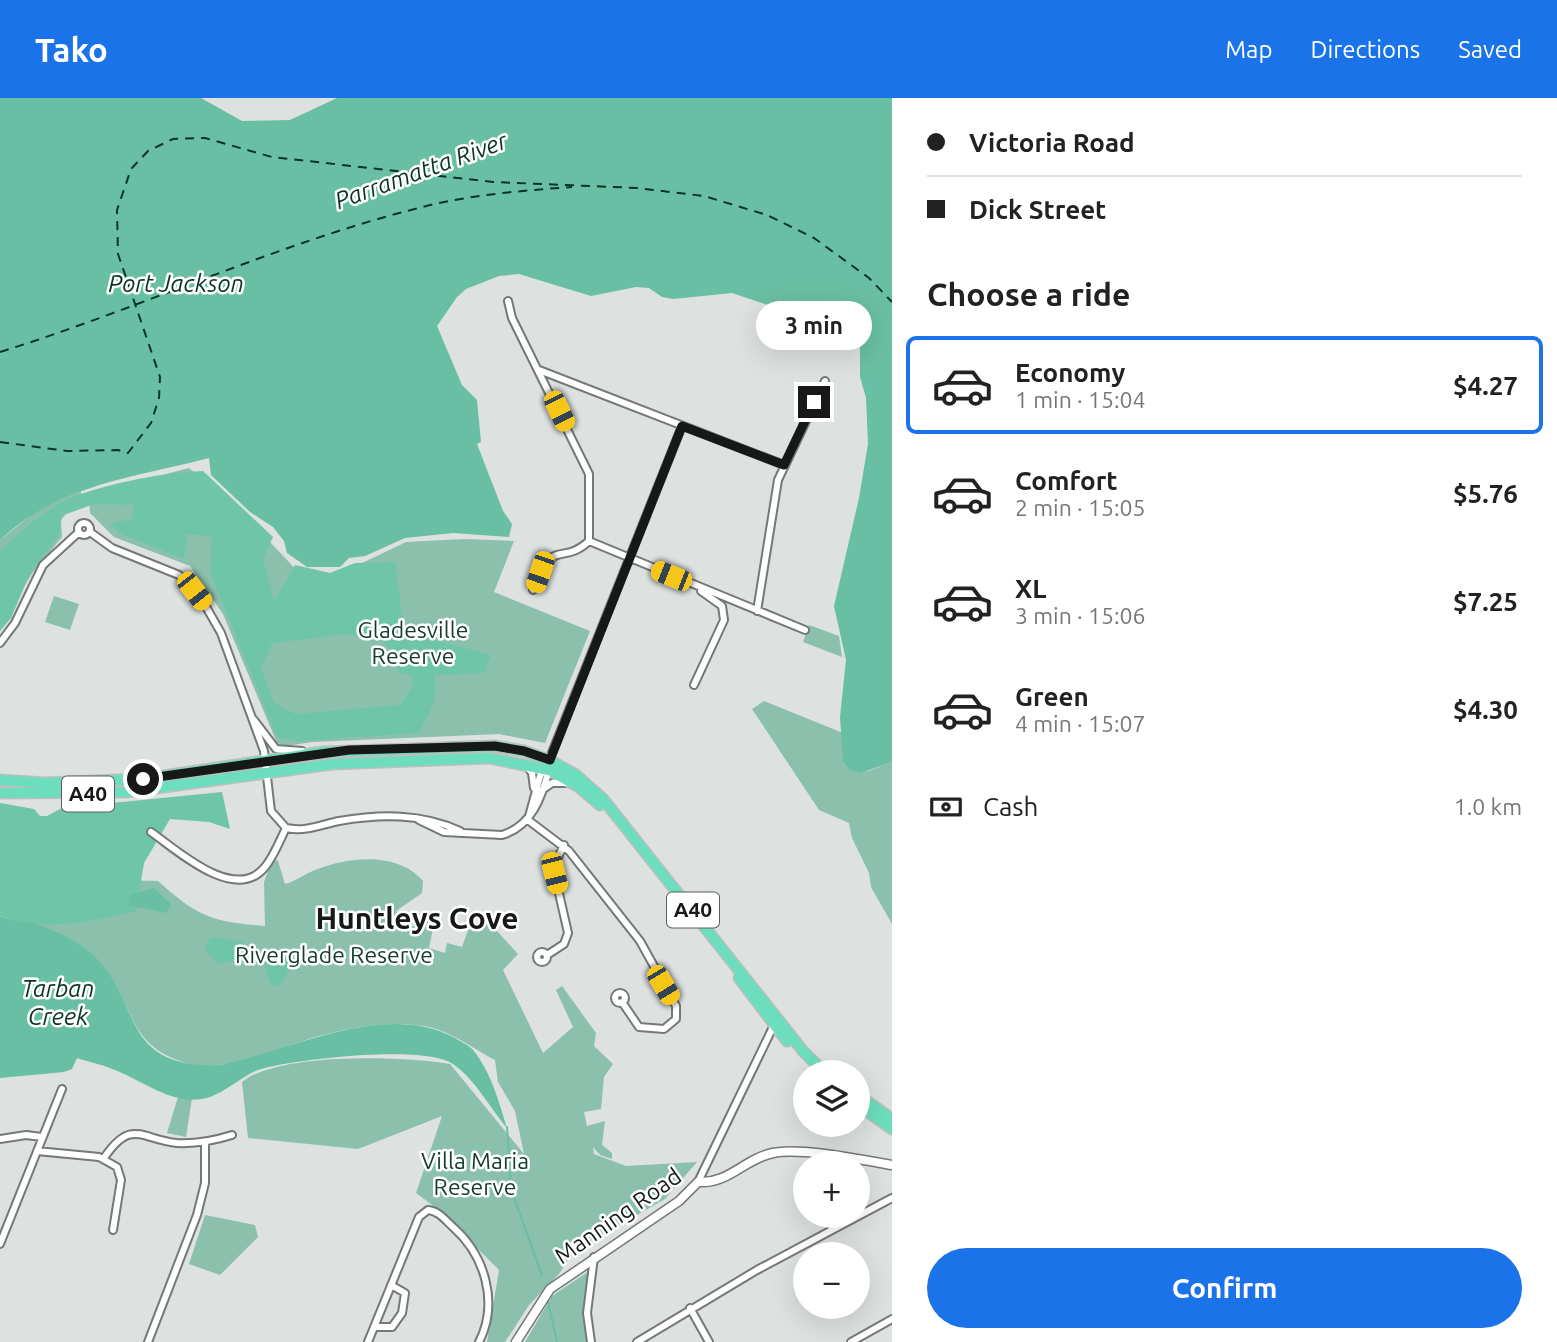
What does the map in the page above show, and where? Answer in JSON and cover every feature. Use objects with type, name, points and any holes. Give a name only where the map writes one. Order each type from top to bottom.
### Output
[{"type":"highway","name":"A40","points":[[0,780],[45,783],[143,779],[323,752],[495,746],[524,751],[579,786],[610,817],[804,1060]]},
{"type":"highway","name":"A40","points":[[0,793],[126,792],[332,764],[489,758],[547,766],[576,775],[603,799],[813,1060]]},
{"type":"highway","points":[[870,1103],[892,1119]]},
{"type":"highway","points":[[870,1113],[892,1129]]},
{"type":"street","points":[[508,301],[512,318],[589,474],[589,541]]},
{"type":"street","points":[[539,370],[784,465]]},
{"type":"street","points":[[757,611],[778,480],[825,381]]},
{"type":"street","points":[[528,820],[534,794],[682,426]]},
{"type":"street","points":[[0,643],[15,624],[43,565],[79,532],[83,535],[90,532],[113,548],[170,570],[187,583],[217,625],[266,761],[271,811],[286,828],[306,830],[385,815],[419,820],[460,831],[502,835],[528,820],[542,790],[547,766]]},
{"type":"street","points":[[589,541],[805,630]]},
{"type":"street","points":[[533,590],[544,563],[551,556],[578,549],[589,541]]},
{"type":"street","points":[[688,583],[715,599],[724,612],[719,631],[694,685]]},
{"type":"street","points":[[251,716],[276,749],[323,752]]},
{"type":"street","points":[[509,760],[530,769],[534,794]]},
{"type":"street","points":[[542,790],[556,782],[579,786]]},
{"type":"street","points":[[528,820],[564,845],[640,941],[676,1006],[676,1019],[664,1029],[639,1027],[622,1002]]},
{"type":"street","points":[[151,832],[197,866],[228,880],[253,875],[265,868],[286,828]]},
{"type":"street","points":[[547,955],[564,944],[568,933],[553,867],[564,845]]},
{"type":"street","points":[[698,1182],[774,1025]]},
{"type":"street","points":[[0,1242],[62,1088]]},
{"type":"street","points":[[104,1157],[125,1136],[136,1133],[147,1133],[174,1143],[205,1143],[232,1135]]},
{"type":"street","points":[[0,1139],[26,1135],[42,1137]]},
{"type":"street","points":[[148,1342],[197,1215],[205,1183],[205,1143]]},
{"type":"street","points":[[37,1151],[104,1157],[117,1167],[121,1175],[113,1230]]},
{"type":"street","name":"Manning Road","points":[[516,1342],[544,1296],[594,1256],[680,1201],[698,1182],[714,1184],[761,1157],[781,1152],[892,1165]]},
{"type":"street","points":[[637,1342],[690,1308],[892,1198]]},
{"type":"street","points":[[368,1342],[419,1217],[428,1210],[440,1215],[462,1235],[486,1274],[486,1325],[479,1342]]},
{"type":"street","points":[[591,1342],[587,1313],[594,1256]]},
{"type":"street","points":[[374,1327],[392,1327],[402,1313],[405,1293],[391,1285]]},
{"type":"street","points":[[690,1308],[709,1342]]},
{"type":"street","points":[[851,1342],[892,1319]]},
{"type":"green space","name":"Gladesville Reserve","points":[[189,468],[237,507],[304,578],[333,577],[406,542],[465,539],[514,541],[494,592],[590,631],[545,743],[499,734],[312,742],[286,746],[277,743],[223,614],[190,566],[114,537],[90,513],[89,494]]},
{"type":"green space","points":[[203,471],[273,537],[263,559],[274,601],[295,565],[330,573],[355,563],[395,562],[404,632],[491,655],[484,673],[435,675],[434,703],[419,733],[296,741],[277,737],[210,572],[212,536],[187,534],[184,559],[119,533],[111,524],[132,519],[134,505],[94,504],[61,516],[59,536],[31,571],[11,618],[0,631],[0,551],[26,528],[55,506],[75,496],[122,482]],"holes":[[[347,634],[383,641],[396,658],[399,673],[413,675],[412,687],[401,705],[295,714],[274,703],[261,669],[272,643]]]},
{"type":"green space","points":[[81,491],[81,507],[69,510],[61,520],[62,537],[33,572],[0,626],[0,540],[41,507]]},
{"type":"green space","points":[[54,596],[79,604],[70,630],[45,622]]},
{"type":"green space","points":[[809,625],[839,636],[842,657],[803,642]]},
{"type":"green space","points":[[764,701],[843,733],[843,762],[854,771],[866,771],[892,762],[892,924],[871,887],[869,873],[852,838],[849,823],[819,810],[752,709]]},
{"type":"green space","points":[[222,792],[230,829],[209,822],[170,819],[144,863],[136,911],[50,925],[0,916],[0,803],[34,809],[40,816],[47,816],[62,808]]},
{"type":"green space","name":"Riverglade Reserve","points":[[273,858],[278,861],[285,884],[328,866],[357,860],[386,861],[412,871],[423,881],[422,893],[396,911],[410,928],[431,915],[435,919],[429,948],[445,953],[447,943],[462,947],[468,930],[488,921],[518,954],[503,970],[543,1053],[573,1027],[556,990],[562,986],[596,1033],[594,1046],[613,1064],[604,1077],[601,1109],[584,1112],[587,1126],[605,1121],[602,1145],[612,1153],[612,1159],[600,1155],[593,1147],[594,1154],[626,1166],[697,1162],[665,1199],[574,1251],[559,1274],[529,1305],[505,1342],[487,1342],[499,1270],[439,1210],[416,1193],[442,1116],[358,1149],[248,1138],[242,1082],[260,1072],[312,1061],[374,1058],[450,1064],[524,1154],[515,1111],[498,1082],[495,1060],[442,1031],[423,1026],[395,1024],[339,1031],[232,1063],[199,1065],[183,1062],[164,1054],[140,1033],[111,977],[100,963],[80,948],[42,927],[31,925],[32,921],[117,880],[158,881],[184,903],[207,916],[265,926],[264,882]]},
{"type":"green space","points":[[213,937],[243,942],[245,956],[219,964],[205,951],[208,940]]},
{"type":"green space","points":[[279,955],[290,960],[290,968],[279,986],[286,989],[271,984],[265,969],[265,960]]},
{"type":"green space","points":[[178,1097],[192,1098],[186,1137],[167,1133]]},
{"type":"green space","points":[[205,1215],[255,1225],[258,1237],[220,1275],[189,1264]]},
{"type":"green space","points":[[592,1269],[582,1314],[587,1342],[525,1342],[552,1296]]},
{"type":"water","name":"Port Jackson","points":[[0,98],[201,98],[242,121],[290,120],[337,98],[892,98],[892,762],[861,773],[850,770],[843,762],[840,717],[846,660],[834,606],[859,498],[868,444],[866,398],[860,377],[860,336],[837,337],[812,331],[774,307],[732,293],[673,299],[662,297],[649,288],[636,287],[591,296],[519,274],[499,276],[466,289],[457,297],[437,326],[462,385],[477,400],[481,442],[477,444],[503,511],[512,524],[509,537],[453,533],[405,538],[365,556],[349,558],[340,567],[307,567],[287,553],[284,541],[273,527],[250,512],[211,475],[209,458],[73,494],[23,521],[0,540]]},
{"type":"water","points":[[154,888],[171,904],[166,913],[128,905],[130,895]]},
{"type":"water","name":"Tarban Creek","points":[[0,916],[54,931],[92,954],[108,972],[137,1029],[148,1044],[164,1056],[188,1063],[221,1065],[369,1026],[399,1024],[428,1028],[455,1038],[473,1050],[490,1077],[507,1128],[461,1070],[438,1058],[415,1055],[357,1055],[275,1066],[258,1070],[217,1094],[190,1100],[156,1090],[123,1073],[77,1058],[72,1069],[64,1072],[0,1078]]},
{"type":"waterway","name":"Tarban Creek","points":[[507,1127],[511,1189],[542,1275]]},
{"type":"waterway","name":"Tarban Creek","points":[[548,1302],[557,1342]]},
{"type":"ferry route","points":[[0,442],[67,451],[118,450],[128,453],[151,423],[159,398],[160,377],[118,254],[117,210],[131,169],[148,151],[173,139],[205,138],[272,157],[493,182],[637,188],[704,196],[767,215],[814,238],[869,278],[892,302]]},
{"type":"ferry route","points":[[0,352],[273,253],[383,218],[472,197],[572,187]]},
{"type":"district","name":"Huntleys Cove","points":[[417,919]]},
{"type":"route","points":[[143,779],[349,750],[495,746],[513,748],[550,760],[682,426],[784,465],[814,402]]},
{"type":"water label","name":"Parramatta River","points":[[421,171]]},
{"type":"park label","name":"Villa Maria Reserve","points":[[475,1174]]}]
